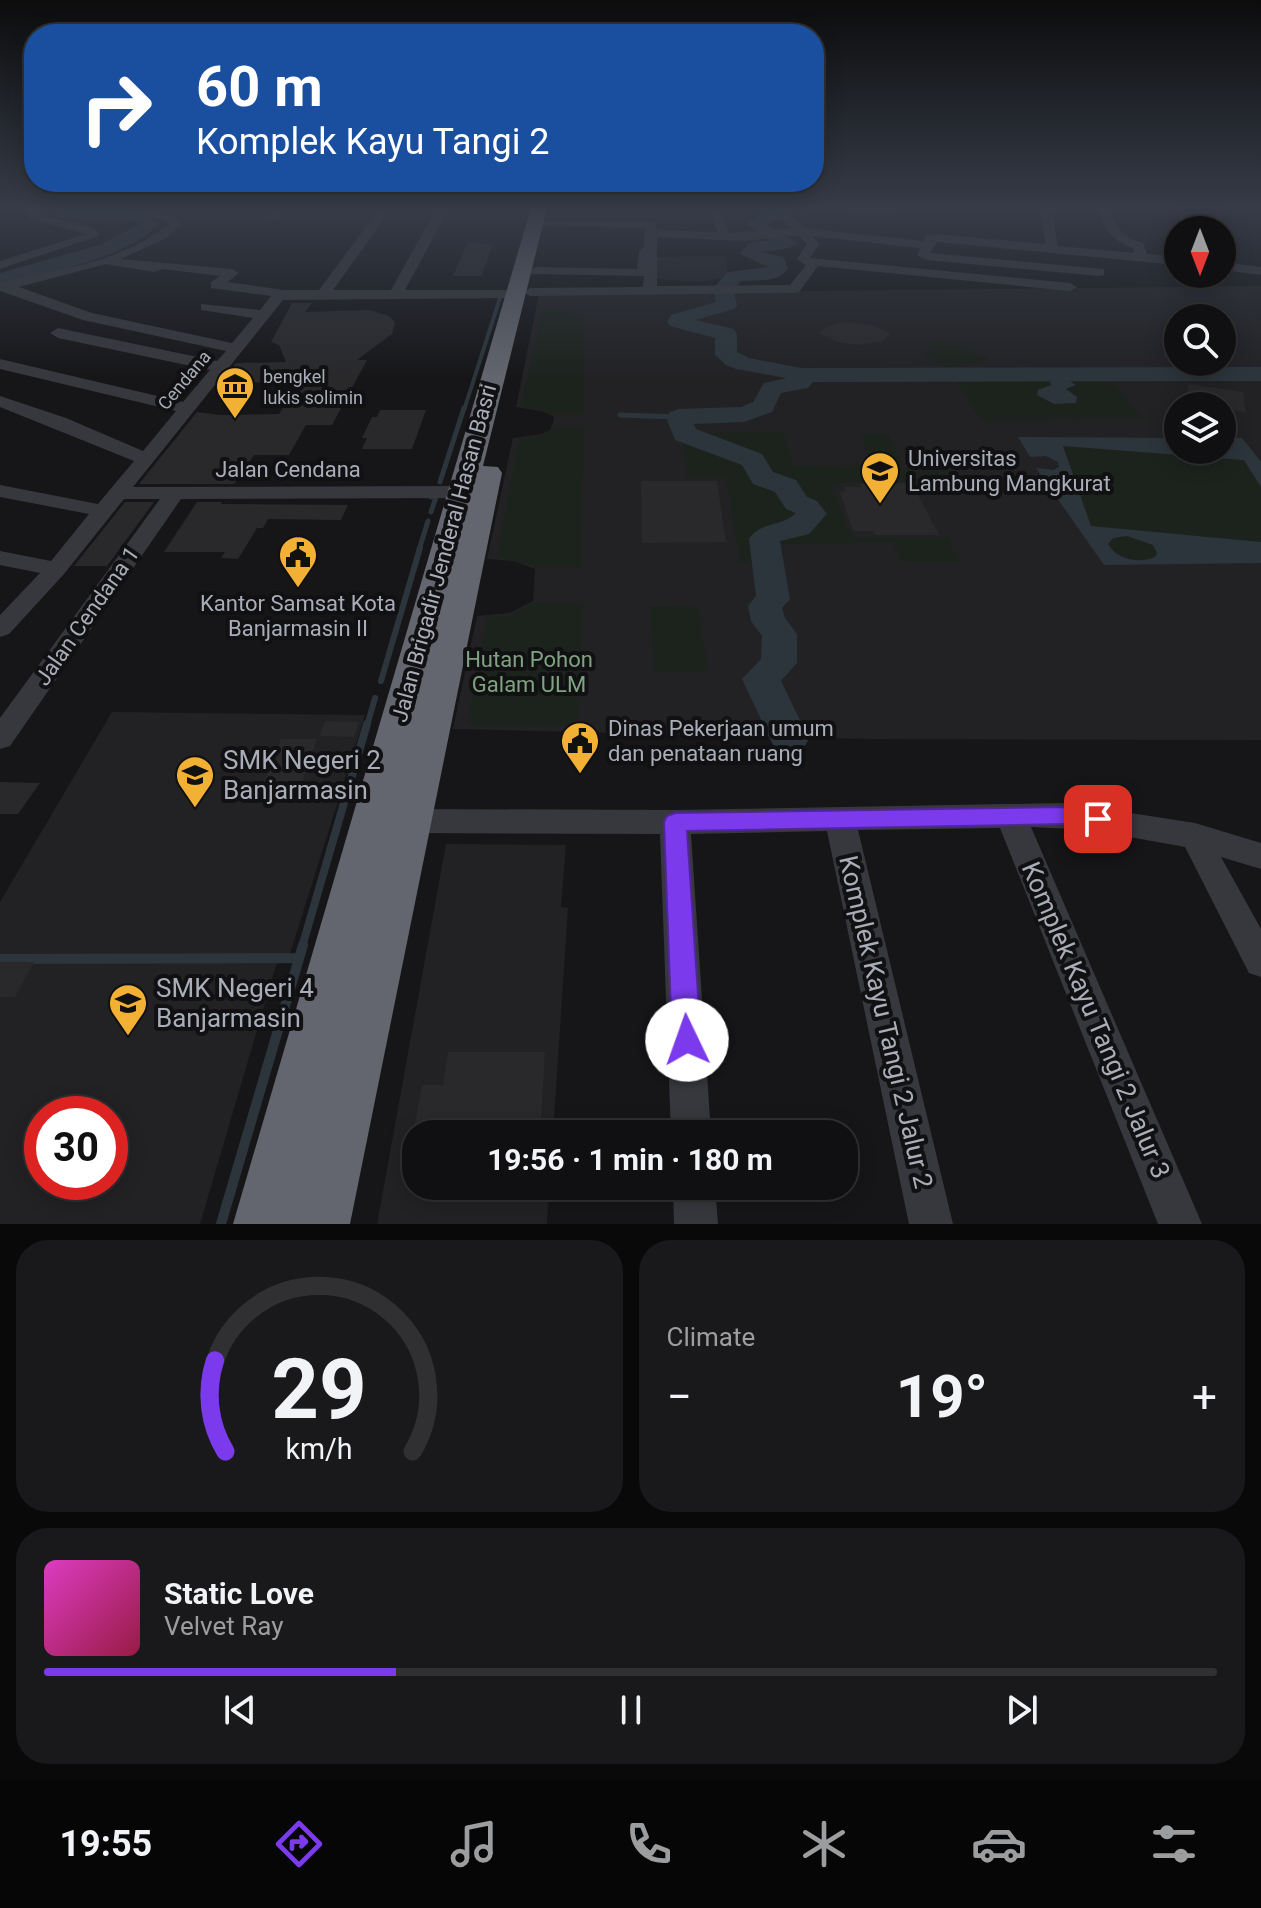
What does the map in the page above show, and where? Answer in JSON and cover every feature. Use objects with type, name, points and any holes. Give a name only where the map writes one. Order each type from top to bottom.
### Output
[{"type":"highway","name":"Jalan Brigadir Jenderal Hasan Basri","points":[[264,1224],[461,492],[531,265]]},
{"type":"highway","name":"Jalan Brigadir Jenderal Hasan Basri","points":[[319,1224],[532,265]]},
{"type":"street","points":[[2,286],[84,265]]},
{"type":"street","points":[[136,265],[154,268],[161,265]]},
{"type":"street","points":[[162,265],[232,273],[216,285],[284,294],[395,295],[485,265]]},
{"type":"street","points":[[323,294],[344,265]]},
{"type":"street","points":[[395,295],[411,265]]},
{"type":"street","points":[[581,265],[650,291],[788,290],[797,288],[813,265]]},
{"type":"street","points":[[612,265],[642,272],[643,265]]},
{"type":"street","points":[[650,265],[650,291]]},
{"type":"street","points":[[847,265],[1070,287]]},
{"type":"street","points":[[993,265],[1030,269]]},
{"type":"street","points":[[1025,265],[1099,272]]},
{"type":"street","points":[[1236,268],[1261,271]]},
{"type":"street","points":[[806,276],[822,278]]},
{"type":"street","points":[[2,286],[88,317],[235,348]]},
{"type":"street","name":"Cendana","points":[[0,629],[56,569],[262,315],[284,294]]},
{"type":"street","points":[[206,307],[262,315]]},
{"type":"street","points":[[58,333],[221,367]]},
{"type":"street","points":[[0,364],[187,408]]},
{"type":"street","points":[[0,401],[60,422],[144,458]]},
{"type":"street","name":"Jalan Cendana","points":[[0,491],[110,502],[175,493],[461,492]]},
{"type":"street","name":"Jalan Cendana 1","points":[[0,739],[175,493]]},
{"type":"street","points":[[0,558],[56,569]]},
{"type":"street","points":[[410,821],[675,822],[1066,815],[1129,822],[1195,835],[1261,856]]},
{"type":"street","name":"Komplek Kayu Tangi 2 Jalur 3","points":[[1011,816],[1180,1224]]},
{"type":"street","name":"Komplek Kayu Tangi 2 Jalur 2","points":[[840,820],[931,1224]]},
{"type":"street","points":[[675,822],[690,1120]]},
{"type":"street","points":[[1195,835],[1261,962]]},
{"type":"street","points":[[695,1200],[696,1224]]},
{"type":"shaded area","points":[[656,265],[727,265],[728,277],[699,282],[657,279]]},
{"type":"shaded area","name":"Universitas Lambung Mangkurat","points":[[1261,286],[1261,740],[869,739],[453,729],[477,616],[510,613],[533,601],[535,569],[513,561],[487,559],[513,438],[542,434],[550,430],[553,423],[554,417],[545,412],[516,407],[539,294]]},
{"type":"shaded area","points":[[1064,377],[1076,385],[1066,389],[1077,397],[1076,403],[1054,404],[1037,395],[1038,390],[1051,385],[1050,382]]},
{"type":"shaded area","points":[[1018,437],[1164,438],[1164,454],[1063,446],[1091,526],[1261,542],[1261,563],[1104,565],[1036,468],[1053,470],[1059,467],[1058,462],[1046,456],[1030,457]],"holes":[[[1127,536],[1153,545],[1157,553],[1149,559],[1135,560],[1117,554],[1108,544],[1113,538]]]},
{"type":"shaded area","points":[[1236,438],[1242,438],[1261,462],[1261,487],[1244,460],[1236,459]]},
{"type":"shaded area","name":"SMK Negeri 2 Banjarmasin","points":[[112,712],[365,715],[289,957],[0,957],[0,902]]},
{"type":"shaded area","points":[[446,844],[566,845],[561,907],[568,908],[554,1120],[402,1120],[402,1200],[548,1200],[547,1224],[377,1224]]},
{"type":"shaded area","name":"SMK Negeri 4 Banjarmasin","points":[[278,959],[200,1224],[0,1224],[0,960]]},
{"type":"green space","points":[[543,310],[568,310],[584,319],[584,415],[552,415],[521,405]]},
{"type":"green space","points":[[946,339],[990,359],[949,367],[922,354],[929,352],[931,342]]},
{"type":"green space","points":[[1106,377],[1145,419],[981,420],[954,378]]},
{"type":"green space","points":[[555,427],[584,427],[581,567],[539,567],[497,556],[519,439],[543,435]]},
{"type":"green space","points":[[783,432],[793,466],[872,465],[860,434],[888,434],[904,468],[951,468],[958,481],[832,483],[851,537],[947,537],[959,562],[901,562],[893,543],[778,544],[781,562],[740,562],[726,477],[687,477],[682,433]]},
{"type":"green space","points":[[1063,446],[1164,454],[1164,464],[1236,464],[1236,459],[1244,460],[1261,487],[1261,542],[1091,526]]},
{"type":"green space","points":[[1125,536],[1153,545],[1157,553],[1155,557],[1136,560],[1114,552],[1109,540]]},
{"type":"green space","name":"Hutan Pohon Galam ULM","points":[[536,602],[583,603],[578,726],[467,726],[487,618],[509,616]]},
{"type":"green space","points":[[697,605],[708,671],[655,672],[649,606]]},
{"type":"building","points":[[458,265],[485,265],[481,276],[453,276]]},
{"type":"building","points":[[292,303],[312,303],[305,312],[369,310],[389,316],[395,322],[392,334],[357,360],[367,360],[332,425],[306,425],[289,455],[254,455],[234,484],[139,484],[197,412],[220,415],[279,414],[299,383],[221,382],[236,363],[286,362],[279,345],[271,342]]},
{"type":"building","points":[[843,322],[873,325],[891,334],[881,342],[856,345],[837,342],[819,333],[830,325]]},
{"type":"building","points":[[1188,384],[1243,392],[1246,412],[1236,411],[1236,392],[1188,392]]},
{"type":"building","points":[[380,410],[426,410],[412,449],[362,449],[367,438],[362,438],[372,417],[377,417]]},
{"type":"building","points":[[641,481],[717,481],[726,542],[642,543]]},
{"type":"building","points":[[912,483],[939,535],[875,535],[873,531],[853,531],[840,492],[846,492],[844,487]]},
{"type":"building","points":[[125,502],[154,502],[107,566],[74,566]]},
{"type":"building","points":[[197,502],[348,505],[341,520],[268,519],[263,528],[257,528],[238,559],[221,558],[225,552],[164,552]]},
{"type":"building","points":[[325,721],[359,722],[354,737],[319,736]]},
{"type":"building","points":[[281,739],[317,739],[298,793],[259,793]]},
{"type":"building","points":[[0,782],[40,783],[18,814],[0,814]]},
{"type":"building","points":[[0,962],[34,962],[15,997],[0,997]]},
{"type":"building","points":[[448,1052],[545,1052],[541,1120],[416,1120],[422,1085],[443,1085]]},
{"type":"waterway","points":[[0,279],[50,265]]},
{"type":"waterway","points":[[776,265],[779,268],[777,272],[735,276],[723,288],[727,305],[678,319],[677,322],[726,334],[726,355],[734,361],[788,371],[803,380],[772,388],[763,407],[744,414],[679,417],[684,434],[752,460],[763,478],[786,486],[796,503],[807,507],[812,514],[798,528],[771,533],[764,539],[773,599],[765,606],[768,621],[780,634],[779,663],[761,679],[789,739]]},
{"type":"waterway","points":[[464,410],[500,298]]},
{"type":"waterway","points":[[799,375],[1261,374]]},
{"type":"waterway","points":[[440,482],[464,408]]},
{"type":"waterway","points":[[620,415],[679,417]]},
{"type":"waterway","points":[[431,497],[436,497],[431,512]]},
{"type":"waterway","points":[[419,550],[428,521]]},
{"type":"waterway","points":[[381,681],[420,548]]},
{"type":"waterway","points":[[367,726],[375,698]]},
{"type":"waterway","points":[[302,947],[367,724]]},
{"type":"waterway","points":[[221,1224],[303,945]]},
{"type":"waterway","points":[[0,959],[298,958]]},
{"type":"place","name":"bengkel lukis solimin","points":[[235,420]]},
{"type":"place","name":"Universitas Lambung Mangkurat","points":[[880,505]]},
{"type":"place","name":"Kantor Samsat Kota Banjarmasin II","points":[[298,589]]},
{"type":"place","name":"Dinas Pekerjaan umum dan penataan ruang","points":[[580,775]]},
{"type":"place","name":"SMK Negeri 2 Banjarmasin","points":[[195,809]]},
{"type":"place","name":"SMK Negeri 4 Banjarmasin","points":[[128,1037]]},
{"type":"route","points":[[687,1040],[675,822],[1066,815],[1098,819]]}]
